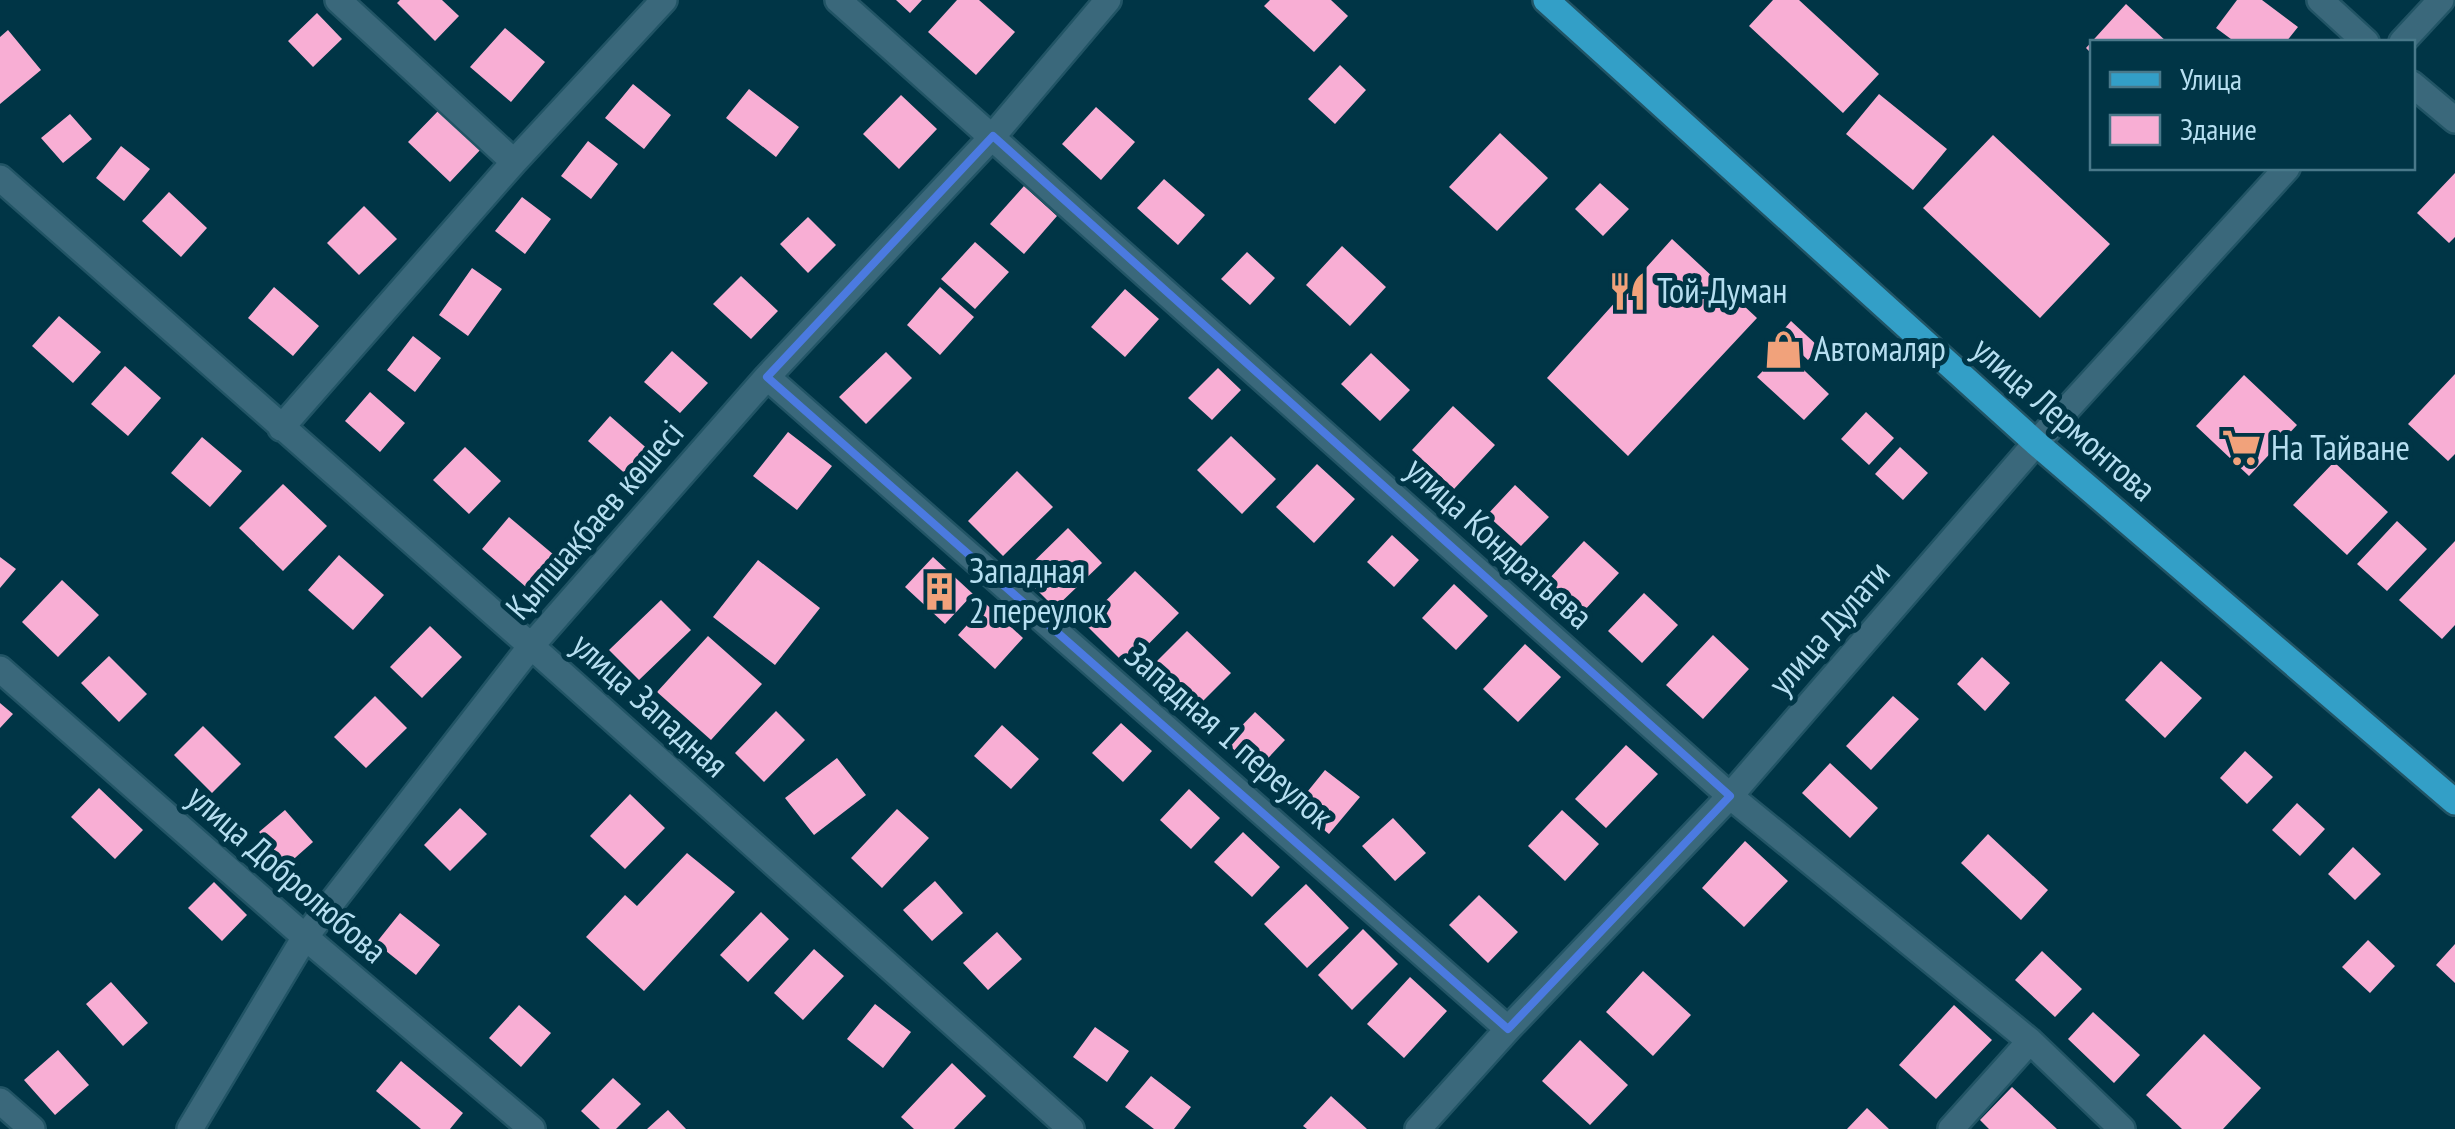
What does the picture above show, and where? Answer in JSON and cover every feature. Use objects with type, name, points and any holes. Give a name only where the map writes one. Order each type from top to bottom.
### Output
[{"type":"main road","name":"улица Лермонтова","points":[[1546,0],[2036,442],[2455,802]]},
{"type":"street","points":[[338,0],[514,162]]},
{"type":"street","points":[[281,428],[514,162],[664,0]]},
{"type":"street","name":"улица Кондратьева","points":[[838,0],[1730,796],[2030,1041],[2122,1129]]},
{"type":"street","name":"Қыпшақбаев көшесі","points":[[190,1129],[304,937],[531,646],[767,377],[992,136],[1108,0]]},
{"type":"street","points":[[2320,0],[2364,40]]},
{"type":"street","points":[[2404,40],[2441,0]]},
{"type":"street","points":[[2415,87],[2455,120]]},
{"type":"street","name":"улица Дулати","points":[[1418,1129],[1730,796],[2036,442],[2286,170]]},
{"type":"street","name":"улица Западная","points":[[0,178],[1072,1129]]},
{"type":"street","name":"Западная 1 переулок","points":[[767,377],[1508,1029]]},
{"type":"street","name":"улица Добролюбова","points":[[0,669],[304,937],[532,1129]]},
{"type":"street","points":[[1950,1129],[2030,1041]]},
{"type":"street","points":[[0,1101],[32,1129]]},
{"type":"highlighted area","points":[[993,136],[1730,796],[1508,1029],[767,377]]},
{"type":"building","points":[[442,0],[459,16],[435,41],[397,3]]},
{"type":"building","points":[[896,0],[922,0],[910,13]]},
{"type":"building","points":[[957,0],[979,0],[1015,32],[976,75],[928,32]]},
{"type":"building","points":[[1270,0],[1331,0],[1348,16],[1314,52],[1264,6]]},
{"type":"building","points":[[1773,0],[1799,0],[1879,74],[1843,113],[1749,26]]},
{"type":"building","points":[[2237,0],[2262,0],[2298,27],[2288,40],[2232,40],[2216,28]]},
{"type":"building","points":[[2126,4],[2165,40],[2093,40]]},
{"type":"building","points":[[317,13],[342,39],[313,67],[288,41]]},
{"type":"building","points":[[505,28],[545,62],[511,102],[470,67]]},
{"type":"building","points":[[8,30],[41,70],[0,104],[0,37]]},
{"type":"building","points":[[1340,65],[1366,90],[1335,124],[1308,99]]},
{"type":"building","points":[[633,84],[671,115],[644,149],[605,118]]},
{"type":"building","points":[[749,89],[799,127],[776,157],[726,118]]},
{"type":"building","points":[[1879,94],[1947,149],[1913,190],[1846,134]]},
{"type":"building","points":[[901,95],[937,129],[899,169],[863,134]]},
{"type":"building","points":[[1096,107],[1135,142],[1101,180],[1062,144]]},
{"type":"building","points":[[441,108],[482,148],[450,182],[408,142]]},
{"type":"building","points":[[70,114],[92,139],[63,163],[41,138]]},
{"type":"building","points":[[1500,133],[1548,178],[1497,231],[1449,187]]},
{"type":"building","points":[[1993,135],[2110,244],[2040,318],[1923,208]]},
{"type":"building","points":[[588,141],[618,164],[591,199],[561,176]]},
{"type":"building","points":[[121,146],[150,169],[124,201],[96,178]]},
{"type":"building","points":[[2455,173],[2455,237],[2449,243],[2417,213]]},
{"type":"building","points":[[1164,179],[1205,215],[1178,245],[1137,208]]},
{"type":"building","points":[[1600,183],[1629,209],[1603,236],[1575,209]]},
{"type":"building","points":[[1024,186],[1057,216],[1024,254],[990,224]]},
{"type":"building","points":[[169,192],[207,228],[181,257],[142,221]]},
{"type":"building","points":[[522,197],[551,219],[525,254],[495,231]]},
{"type":"building","points":[[364,206],[397,239],[359,275],[327,243]]},
{"type":"building","points":[[808,217],[836,245],[808,273],[780,244]]},
{"type":"building","points":[[1672,239],[1757,318],[1628,456],[1547,378]]},
{"type":"building","points":[[975,242],[1009,272],[975,309],[941,279]]},
{"type":"building","points":[[1342,246],[1386,287],[1350,326],[1306,285]]},
{"type":"building","points":[[1247,252],[1275,278],[1250,305],[1221,279]]},
{"type":"building","points":[[472,268],[502,289],[468,336],[439,315]]},
{"type":"building","points":[[741,276],[778,311],[751,339],[713,304]]},
{"type":"building","points":[[274,287],[319,326],[293,356],[248,318]]},
{"type":"building","points":[[940,287],[974,317],[940,355],[907,325]]},
{"type":"building","points":[[1125,289],[1159,319],[1125,357],[1091,327]]},
{"type":"building","points":[[59,316],[101,352],[73,383],[32,346]]},
{"type":"building","points":[[1791,321],[1819,347],[1808,360],[1780,334]]},
{"type":"building","points":[[413,336],[441,358],[415,392],[387,370]]},
{"type":"building","points":[[1783,350],[1829,394],[1804,420],[1757,377]]},
{"type":"building","points":[[672,351],[708,383],[680,413],[644,382]]},
{"type":"building","points":[[886,352],[912,378],[866,424],[839,397]]},
{"type":"building","points":[[1371,353],[1410,390],[1380,421],[1341,384]]},
{"type":"building","points":[[125,366],[161,398],[128,436],[91,404]]},
{"type":"building","points":[[1218,368],[1241,390],[1212,420],[1188,398]]},
{"type":"building","points":[[2455,374],[2455,454],[2448,461],[2408,424]]},
{"type":"building","points":[[2244,375],[2297,425],[2249,476],[2196,426]]},
{"type":"building","points":[[370,392],[405,423],[380,452],[345,421]]},
{"type":"building","points":[[1453,406],[1495,445],[1454,489],[1412,450]]},
{"type":"building","points":[[1866,412],[1894,438],[1869,465],[1841,439]]},
{"type":"building","points":[[610,416],[651,452],[629,477],[588,441]]},
{"type":"building","points":[[788,432],[832,466],[797,510],[753,476]]},
{"type":"building","points":[[1231,436],[1276,479],[1242,514],[1197,470]]},
{"type":"building","points":[[202,437],[242,471],[210,507],[171,473]]},
{"type":"building","points":[[465,447],[501,481],[469,514],[433,480]]},
{"type":"building","points":[[1900,447],[1928,473],[1903,500],[1875,474]]},
{"type":"building","points":[[2334,462],[2388,512],[2347,555],[2293,505]]},
{"type":"building","points":[[1317,464],[1355,499],[1314,543],[1276,507]]},
{"type":"building","points":[[1017,471],[1053,507],[1003,556],[968,521]]},
{"type":"building","points":[[283,484],[327,526],[283,571],[239,528]]},
{"type":"building","points":[[1515,485],[1549,517],[1521,546],[1487,515]]},
{"type":"building","points":[[509,517],[554,555],[526,587],[482,549]]},
{"type":"building","points":[[2397,521],[2427,549],[2387,591],[2357,564]]},
{"type":"building","points":[[1068,528],[1102,563],[1055,608],[1021,574]]},
{"type":"building","points":[[1392,535],[1419,560],[1394,587],[1367,562]]},
{"type":"building","points":[[1584,541],[1619,573],[1583,612],[1548,580]]},
{"type":"building","points":[[2455,541],[2455,625],[2442,639],[2399,600]]},
{"type":"building","points":[[339,555],[384,595],[353,630],[308,590]]},
{"type":"building","points":[[0,557],[16,569],[0,588]]},
{"type":"building","name":"Западная 2 переулок","points":[[933,557],[973,594],[945,624],[905,587]]},
{"type":"building","points":[[758,560],[820,608],[775,665],[713,617]]},
{"type":"building","points":[[1135,571],[1179,613],[1127,666],[1084,623]]},
{"type":"building","points":[[62,580],[99,615],[58,657],[22,622]]},
{"type":"building","points":[[1454,584],[1488,616],[1456,650],[1422,618]]},
{"type":"building","points":[[1644,593],[1678,625],[1642,663],[1608,631]]},
{"type":"building","points":[[661,600],[691,630],[639,680],[609,650]]},
{"type":"building","points":[[986,604],[1023,638],[995,669],[958,635]]},
{"type":"building","points":[[430,626],[462,657],[422,698],[390,667]]},
{"type":"building","points":[[1187,631],[1231,673],[1194,710],[1150,668]]},
{"type":"building","points":[[1713,635],[1749,669],[1703,719],[1666,685]]},
{"type":"building","points":[[708,636],[762,684],[711,740],[657,692]]},
{"type":"building","points":[[1525,644],[1561,677],[1518,722],[1483,689]]},
{"type":"building","points":[[109,656],[147,694],[119,722],[81,683]]},
{"type":"building","points":[[1982,657],[2010,683],[1985,711],[1957,684]]},
{"type":"building","points":[[2161,661],[2202,698],[2165,738],[2125,700]]},
{"type":"building","points":[[375,696],[407,728],[366,768],[334,737]]},
{"type":"building","points":[[1893,696],[1919,719],[1871,770],[1846,746]]},
{"type":"building","points":[[0,703],[13,714],[0,728]]},
{"type":"building","points":[[776,711],[805,740],[764,782],[735,753]]},
{"type":"building","points":[[1255,712],[1285,740],[1256,771],[1226,742]]},
{"type":"building","points":[[1121,723],[1152,751],[1123,782],[1092,753]]},
{"type":"building","points":[[1002,725],[1039,759],[1011,789],[974,756]]},
{"type":"building","points":[[203,726],[241,764],[212,793],[174,755]]},
{"type":"building","points":[[1626,745],[1658,774],[1606,828],[1575,799]]},
{"type":"building","points":[[2245,751],[2273,777],[2247,804],[2220,778]]},
{"type":"building","points":[[837,758],[866,795],[814,835],[785,798]]},
{"type":"building","points":[[1830,763],[1878,808],[1850,838],[1802,793]]},
{"type":"building","points":[[1325,770],[1360,797],[1329,834],[1295,807]]},
{"type":"building","points":[[99,788],[143,830],[115,859],[71,817]]},
{"type":"building","points":[[1189,789],[1220,818],[1191,849],[1160,820]]},
{"type":"building","points":[[630,794],[665,828],[625,869],[590,836]]},
{"type":"building","points":[[2297,803],[2325,829],[2300,856],[2272,830]]},
{"type":"building","points":[[460,808],[487,834],[450,871],[424,845]]},
{"type":"building","points":[[897,809],[929,838],[882,888],[851,858]]},
{"type":"building","points":[[285,810],[313,842],[287,865],[259,832]]},
{"type":"building","points":[[1562,810],[1599,844],[1565,881],[1528,846]]},
{"type":"building","points":[[1393,818],[1426,853],[1395,881],[1362,846]]},
{"type":"building","points":[[1243,832],[1280,867],[1252,897],[1214,862]]},
{"type":"building","points":[[1988,834],[2048,890],[2021,920],[1961,863]]},
{"type":"building","points":[[1745,841],[1788,881],[1744,927],[1702,888]]},
{"type":"building","points":[[2353,847],[2381,874],[2355,900],[2328,874]]},
{"type":"building","points":[[687,853],[735,892],[644,991],[586,937],[625,895],[637,906]]},
{"type":"building","points":[[935,881],[963,913],[932,941],[903,910]]},
{"type":"building","points":[[214,882],[247,915],[222,941],[188,908]]},
{"type":"building","points":[[1306,884],[1349,928],[1307,968],[1264,924]]},
{"type":"building","points":[[1479,895],[1518,932],[1488,963],[1449,925]]},
{"type":"building","points":[[761,912],[789,939],[748,982],[720,955]]},
{"type":"building","points":[[400,913],[440,945],[416,975],[376,943]]},
{"type":"building","points":[[1363,929],[1398,964],[1352,1010],[1318,975]]},
{"type":"building","points":[[997,932],[1022,959],[988,990],[963,963]]},
{"type":"building","points":[[2368,940],[2395,966],[2370,993],[2342,967]]},
{"type":"building","points":[[2455,944],[2455,983],[2436,965]]},
{"type":"building","points":[[814,949],[844,976],[803,1020],[774,993]]},
{"type":"building","points":[[2042,951],[2082,989],[2055,1017],[2015,980]]},
{"type":"building","points":[[1643,971],[1691,1015],[1653,1056],[1606,1012]]},
{"type":"building","points":[[1410,977],[1447,1011],[1404,1058],[1367,1024]]},
{"type":"building","points":[[111,982],[148,1023],[123,1046],[86,1004]]},
{"type":"building","points":[[875,1004],[911,1032],[883,1068],[847,1039]]},
{"type":"building","points":[[519,1005],[551,1033],[521,1067],[489,1038]]},
{"type":"building","points":[[1954,1005],[1992,1040],[1936,1099],[1899,1065]]},
{"type":"building","points":[[2093,1012],[2140,1055],[2114,1083],[2068,1039]]},
{"type":"building","points":[[1095,1027],[1129,1051],[1107,1082],[1073,1057]]},
{"type":"building","points":[[2204,1034],[2261,1088],[2223,1129],[2182,1129],[2146,1095]]},
{"type":"building","points":[[1580,1040],[1628,1085],[1590,1125],[1542,1081]]},
{"type":"building","points":[[58,1050],[89,1085],[55,1115],[24,1080]]},
{"type":"building","points":[[401,1061],[463,1113],[450,1129],[421,1129],[376,1091]]},
{"type":"building","points":[[952,1063],[986,1096],[954,1129],[914,1129],[901,1117]]},
{"type":"building","points":[[1151,1076],[1191,1107],[1174,1129],[1154,1129],[1125,1107]]},
{"type":"building","points":[[613,1078],[641,1104],[616,1129],[600,1129],[581,1111]]},
{"type":"building","points":[[2012,1087],[2057,1129],[1989,1129],[1980,1120]]},
{"type":"building","points":[[1331,1096],[1367,1129],[1303,1126]]},
{"type":"building","points":[[1867,1108],[1889,1129],[1847,1129]]},
{"type":"building","points":[[668,1110],[686,1129],[647,1129]]},
{"type":"place","name":"Той-Думан","points":[[1627,291]]},
{"type":"place","name":"Автомаляр","points":[[1784,349]]},
{"type":"place","name":"На Тайване","points":[[2241,448]]},
{"type":"place","name":"Западная 2 переулок","points":[[939,591]]}]
